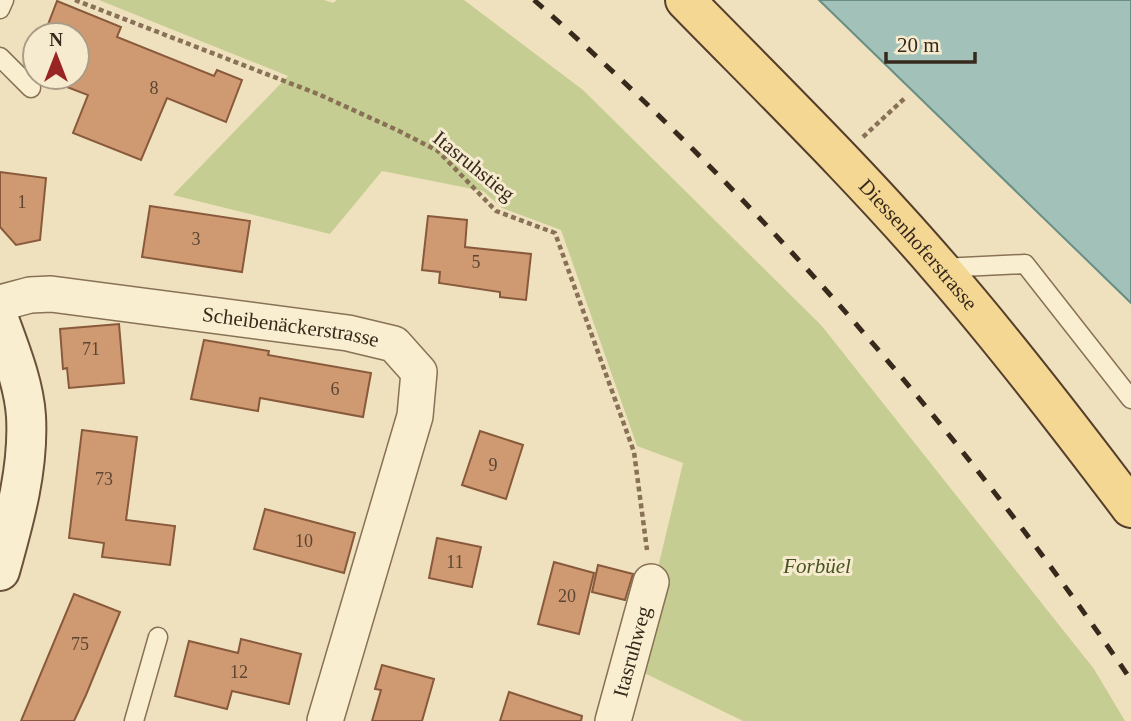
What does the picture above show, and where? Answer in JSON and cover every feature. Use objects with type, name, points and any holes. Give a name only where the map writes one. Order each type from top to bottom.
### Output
[{"type":"main road","name":"Diessenhoferstrasse","points":[[685,0],[855,174],[940,268],[1082,443],[1131,509]]},
{"type":"street","name":"Scheibenäckerstrasse","points":[[0,303],[30,295],[51,294],[348,333],[394,344],[419,372],[415,416],[326,721]]},
{"type":"street","points":[[0,323],[13,357],[26,416],[19,505],[0,571]]},
{"type":"street","name":"Itasruhweg","points":[[613,721],[651,582]]},
{"type":"lane","points":[[0,9],[4,0]]},
{"type":"lane","points":[[0,57],[21,78]]},
{"type":"lane","points":[[940,268],[1025,264],[1131,398]]},
{"type":"lane","points":[[134,721],[158,638]]},
{"type":"path","name":"Itasruhstieg","points":[[75,0],[318,94],[397,130],[438,152],[496,211],[555,233],[635,452],[651,582]]},
{"type":"path","points":[[857,143],[906,97]]},
{"type":"green space","name":"Forbüel","points":[[99,0],[324,0],[333,3],[337,0],[464,0],[583,90],[821,325],[1094,669],[1125,721],[743,721],[634,668],[683,463],[637,446],[561,230],[502,208],[483,191],[382,171],[330,234],[173,195],[288,76]]},
{"type":"water","points":[[819,0],[1131,0],[1131,303]]},
{"type":"building","points":[[57,1],[121,27],[117,37],[214,76],[217,70],[242,80],[226,122],[167,98],[141,160],[73,133],[88,95],[78,91],[91,91],[91,21],[49,21]]},
{"type":"building","points":[[0,172],[46,178],[40,240],[16,245],[0,227]]},
{"type":"building","points":[[150,206],[250,221],[242,272],[142,257]]},
{"type":"building","points":[[428,216],[467,220],[465,247],[531,254],[526,300],[500,297],[500,292],[439,283],[440,272],[422,270]]},
{"type":"building","points":[[119,324],[124,383],[69,388],[67,368],[63,369],[60,329]]},
{"type":"building","points":[[204,340],[269,351],[268,355],[371,373],[363,417],[260,398],[258,411],[191,399]]},
{"type":"building","points":[[82,430],[137,437],[126,520],[175,526],[170,565],[102,557],[104,543],[69,538]]},
{"type":"building","points":[[480,431],[523,445],[506,499],[462,485]]},
{"type":"building","points":[[265,509],[355,533],[344,573],[254,549]]},
{"type":"building","points":[[437,538],[481,547],[472,587],[429,578]]},
{"type":"building","points":[[554,562],[594,573],[579,634],[538,624]]},
{"type":"building","points":[[598,565],[633,574],[625,600],[592,592]]},
{"type":"building","points":[[74,594],[120,612],[86,695],[74,721],[21,721]]},
{"type":"building","points":[[241,639],[301,654],[289,704],[232,691],[227,709],[175,696],[189,641],[238,653]]},
{"type":"building","points":[[382,665],[434,679],[422,721],[372,721],[381,690],[375,689]]},
{"type":"building","points":[[509,692],[582,716],[581,721],[500,721]]},
{"type":"railway","points":[[534,0],[618,76],[699,155],[854,321],[998,497],[1131,680]]}]
